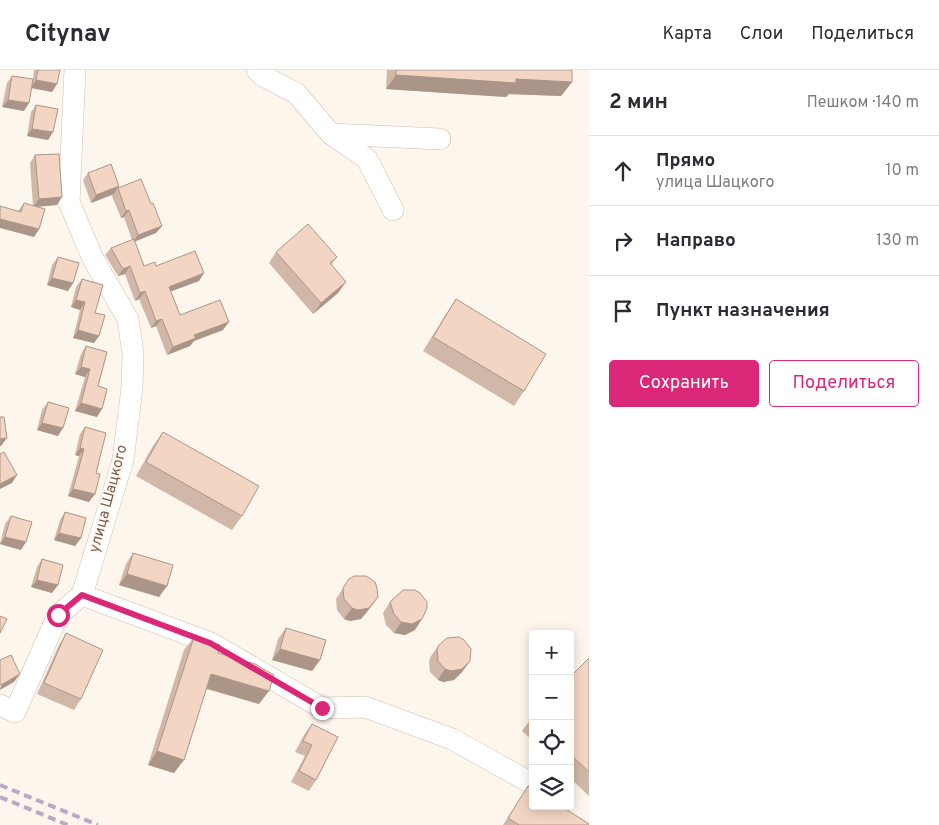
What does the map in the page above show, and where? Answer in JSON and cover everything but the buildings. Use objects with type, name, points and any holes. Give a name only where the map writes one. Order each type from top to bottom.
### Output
[{"type":"street","name":"улица Шацкого","points":[[75,70],[69,202],[93,259],[128,320],[133,354],[132,388],[123,460],[82,595]]},
{"type":"street","points":[[257,70],[263,76],[296,93],[331,134],[367,159],[393,210]]},
{"type":"street","points":[[331,134],[440,138]]},
{"type":"street","points":[[8,709],[58,615],[82,595],[210,643],[322,708],[365,707],[452,739],[529,782]]},
{"type":"railway","points":[[0,785],[98,825]]},
{"type":"railway","points":[[0,797],[68,825]]},
{"type":"route","points":[[58,615],[82,595],[210,643],[322,708]]}]
